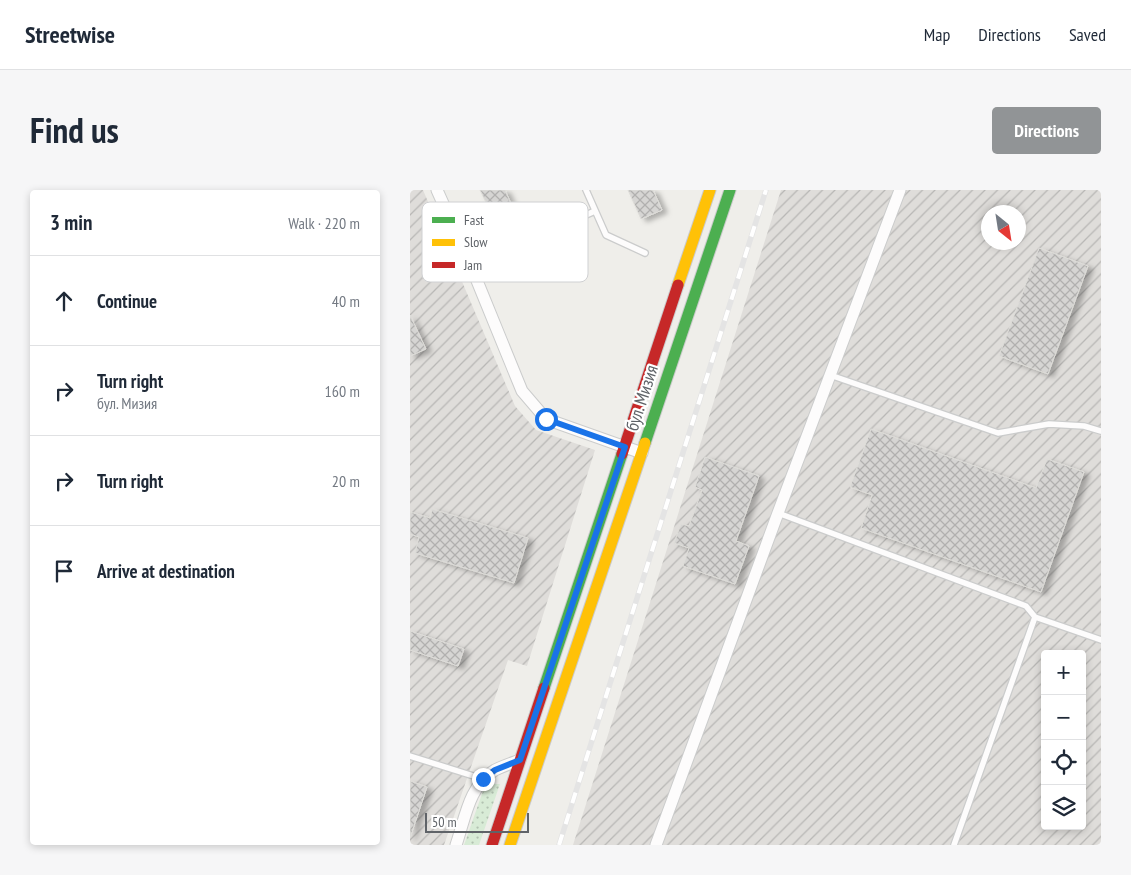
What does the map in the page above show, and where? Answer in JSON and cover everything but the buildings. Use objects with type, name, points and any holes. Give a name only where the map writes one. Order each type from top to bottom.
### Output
[{"type":"street","points":[[437,190],[442,202]]},
{"type":"street","name":"бул. Мизия","points":[[492,845],[710,190]]},
{"type":"street","name":"бул. Мизия","points":[[510,845],[730,190]]},
{"type":"street","points":[[656,845],[900,190]]},
{"type":"street","points":[[478,282],[522,391],[546,419],[642,453]]},
{"type":"street","points":[[456,845],[474,790],[483,779],[495,770],[520,760]]},
{"type":"lane","points":[[586,190],[606,235],[645,253]]},
{"type":"lane","points":[[588,214],[595,211]]},
{"type":"lane","points":[[830,375],[998,433],[1049,424],[1084,426],[1101,431]]},
{"type":"lane","points":[[778,514],[1026,606],[1035,617],[1101,640]]},
{"type":"lane","points":[[954,845],[1035,617]]},
{"type":"lane","points":[[410,756],[483,779]]},
{"type":"shaded area","points":[[410,190],[423,190],[428,202],[422,202],[422,282],[462,282],[515,406],[536,430],[595,450],[527,666],[508,660],[444,845],[410,845]]},
{"type":"shaded area","points":[[781,190],[1101,190],[1101,845],[573,845]]},
{"type":"green space","points":[[491,784],[500,784],[479,845],[464,845],[483,791]]},
{"type":"railway","points":[[559,845],[766,190]]},
{"type":"traffic: fast","points":[[645,443],[730,190]]},
{"type":"traffic: fast","points":[[544,688],[622,454]]},
{"type":"traffic: slow","points":[[678,285],[710,190]]},
{"type":"traffic: slow","points":[[510,845],[645,443]]},
{"type":"traffic: jam","points":[[622,454],[678,285]]},
{"type":"traffic: jam","points":[[492,845],[544,688]]},
{"type":"route","points":[[483,779],[495,770],[520,760],[625,447],[546,419]]}]
